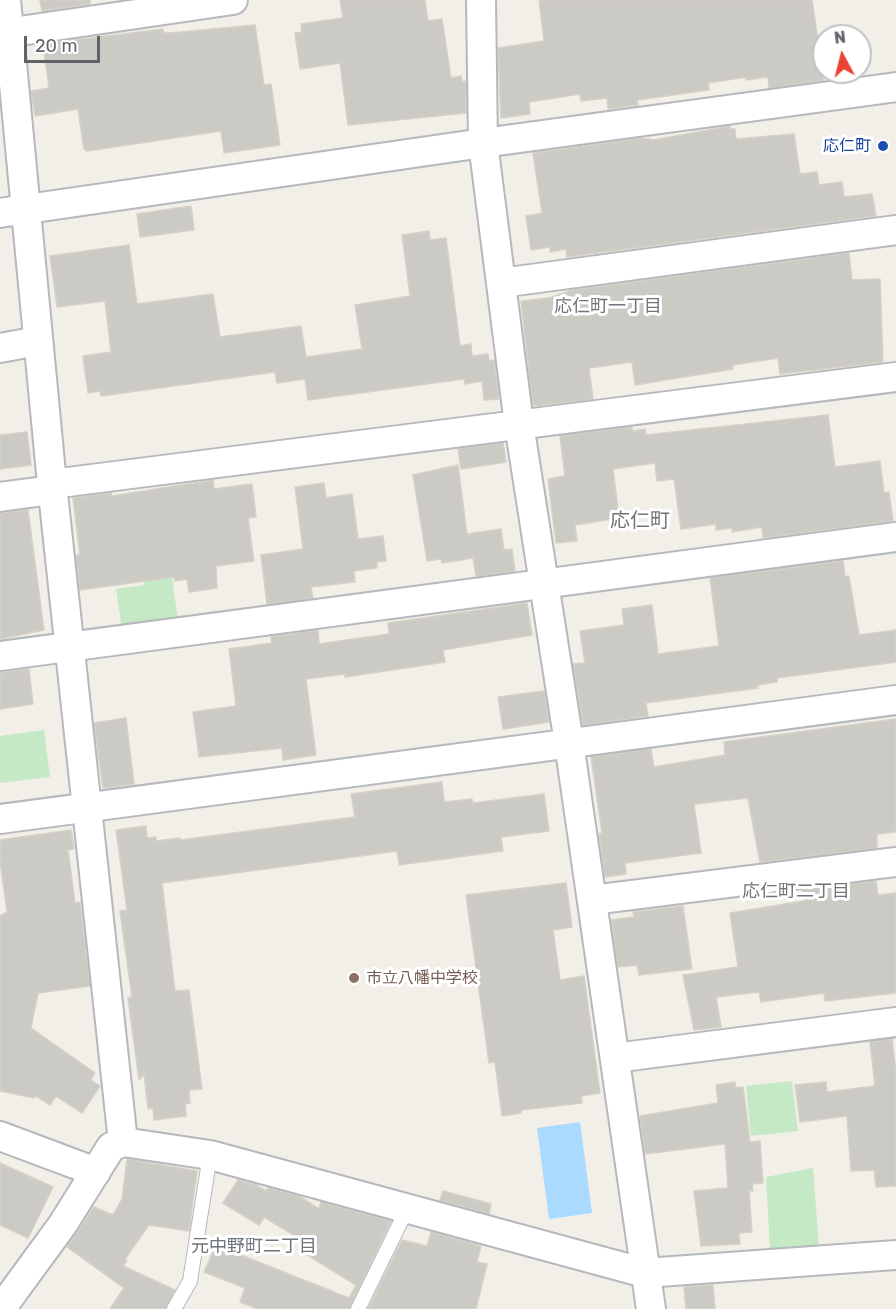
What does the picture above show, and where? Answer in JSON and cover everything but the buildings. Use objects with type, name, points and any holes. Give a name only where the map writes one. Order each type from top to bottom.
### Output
[{"type":"street","points":[[6,0],[5,34],[13,212],[38,341],[123,1142]]},
{"type":"street","points":[[5,34],[233,0]]},
{"type":"street","points":[[481,0],[483,143],[519,424],[569,743],[651,1309]]},
{"type":"street","points":[[13,212],[483,143],[896,87]]},
{"type":"street","points":[[501,283],[896,230]]},
{"type":"street","points":[[0,348],[38,341]]},
{"type":"street","points":[[0,497],[52,487],[519,424],[896,377]]},
{"type":"street","points":[[0,656],[896,537]]},
{"type":"street","points":[[0,819],[896,700]]},
{"type":"street","points":[[592,900],[896,862]]},
{"type":"street","points":[[615,1058],[896,1022]]},
{"type":"street","points":[[0,1136],[96,1172]]},
{"type":"street","points":[[6,1303],[63,1224],[111,1147],[123,1142],[210,1155],[645,1272],[896,1255]]},
{"type":"lane","points":[[174,1309],[190,1281],[210,1155]]},
{"type":"lane","points":[[358,1309],[408,1207]]},
{"type":"green space","points":[[167,539],[178,622],[122,629],[116,589],[144,585],[139,542]]},
{"type":"green space","points":[[44,730],[50,777],[0,783],[0,736]]},
{"type":"green space","points":[[792,1081],[798,1131],[751,1136],[746,1086]]},
{"type":"green space","points":[[813,1168],[819,1248],[770,1251],[766,1177]]},
{"type":"water","points":[[580,1122],[592,1213],[549,1219],[537,1128]]},
{"type":"place","name":"応仁町","points":[[883,146]]},
{"type":"place","name":"市立八幡中学校","points":[[354,978]]},
{"type":"district","name":"応仁町一丁目","points":[[608,307]]},
{"type":"district","name":"応仁町","points":[[640,521]]},
{"type":"district","name":"応仁町二丁目","points":[[796,892]]},
{"type":"district","name":"元中野町二丁目","points":[[254,1247]]}]
